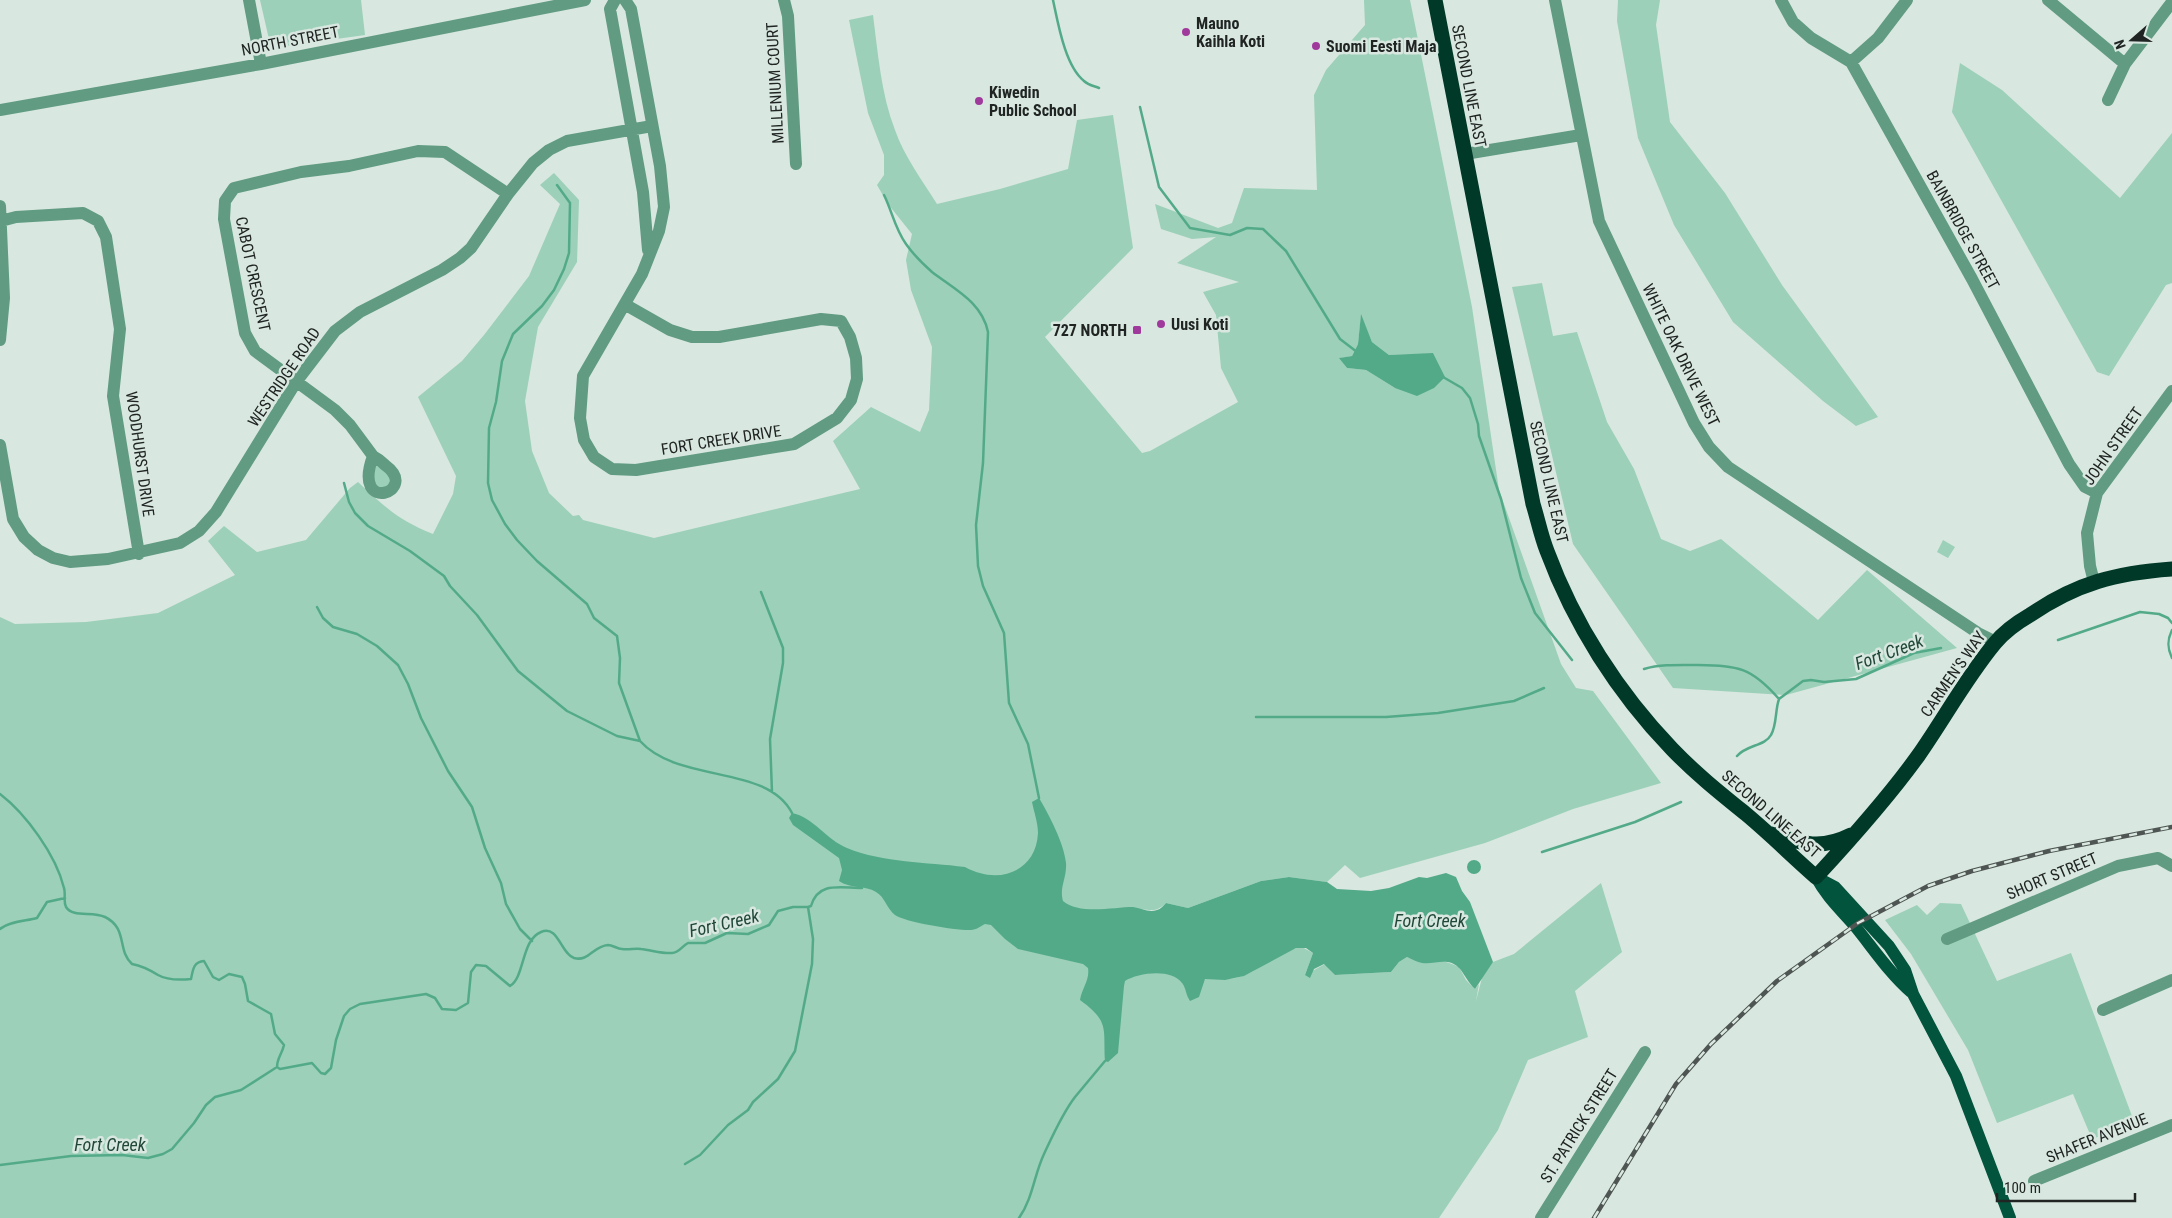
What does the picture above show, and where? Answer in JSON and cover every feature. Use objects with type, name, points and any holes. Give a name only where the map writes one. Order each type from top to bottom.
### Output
[{"type":"highway","name":"SECOND LINE EAST","points":[[1435,0],[1533,504],[1546,550],[1562,586],[1596,651],[1644,716],[1671,748],[1698,775],[1767,832],[1816,877]]},
{"type":"highway","name":"CARMEN'S WAY","points":[[1816,877],[1859,831],[1918,756],[1996,642],[2022,620],[2049,602],[2072,590],[2094,582],[2139,572],[2172,569]]},
{"type":"highway","points":[[1767,832],[1801,844],[1815,845],[1842,840],[1859,831]]},
{"type":"main road","name":"SECOND LINE EAST","points":[[1816,877],[1826,896],[1860,932],[1894,977],[1913,994],[1956,1076],[2010,1218]]},
{"type":"street","points":[[249,0],[261,64]]},
{"type":"street","name":"NORTH STREET","points":[[0,110],[261,64],[585,0]]},
{"type":"street","name":"FORT CREEK DRIVE","points":[[616,0],[610,10],[645,206],[649,255]]},
{"type":"street","name":"FORT CREEK DRIVE","points":[[624,0],[631,9],[662,176],[664,207],[659,231],[642,274],[584,376],[580,418],[584,440],[594,457],[612,469],[636,470],[794,444],[838,418],[851,400],[857,380],[856,358],[850,337],[841,321],[821,319],[719,337],[692,337],[670,330],[626,304]]},
{"type":"street","name":"MILLENIUM COURT","points":[[784,0],[788,16],[796,164]]},
{"type":"street","name":"WHITE OAK DRIVE WEST","points":[[1555,0],[1599,221],[1694,423],[1709,447],[1728,467],[1978,633],[1996,642]]},
{"type":"street","name":"BAINBRIDGE STREET","points":[[1780,0],[1793,22],[1811,38],[1851,62],[1972,279],[2068,464],[2085,487],[2097,494]]},
{"type":"street","points":[[1851,62],[1878,38],[1907,0]]},
{"type":"street","points":[[2048,0],[2125,64]]},
{"type":"street","points":[[2108,100],[2125,64],[2172,2]]},
{"type":"street","name":"WESTRIDGE ROAD","points":[[0,445],[13,519],[24,537],[38,550],[53,558],[70,562],[139,554],[180,543],[199,531],[216,512],[296,382],[321,347],[347,321],[460,258],[471,248],[508,194],[533,163],[549,150],[567,141],[652,126]]},
{"type":"street","points":[[1465,154],[1581,135]]},
{"type":"street","name":"CABOT CRESCENT","points":[[372,456],[350,426],[335,410],[255,351],[245,333],[224,219],[225,201],[234,188],[301,172],[349,166],[418,151],[445,152],[508,194]]},
{"type":"street","points":[[0,206],[4,298],[0,340]]},
{"type":"street","name":"WOODHURST DRIVE","points":[[1,222],[16,217],[83,212],[98,221],[106,237],[120,329],[113,396],[139,554]]},
{"type":"street","name":"JOHN STREET","points":[[2094,582],[2090,566],[2087,533],[2097,494],[2172,391]]},
{"type":"street","name":"SHORT STREET","points":[[1947,939],[2118,866],[2158,858],[2172,866]]},
{"type":"street","points":[[2103,1010],[2172,980]]},
{"type":"street","name":"ST. PATRICK STREET","points":[[1541,1218],[1645,1052]]},
{"type":"street","name":"SHAFER AVENUE","points":[[2034,1181],[2172,1125]]},
{"type":"shaded area","points":[[260,0],[361,0],[365,35],[271,48]]},
{"type":"shaded area","points":[[1364,0],[1410,0],[1472,307],[1499,490],[1561,664],[1576,688],[1593,691],[1661,783],[1573,809],[1485,843],[1360,878],[1345,865],[1327,882],[1289,877],[1261,881],[1188,908],[1166,903],[1155,910],[1142,909],[1185,988],[1189,1000],[1205,979],[1240,977],[1287,951],[1302,947],[1313,953],[1305,975],[1325,964],[1335,975],[1391,972],[1399,962],[1407,957],[1424,963],[1443,961],[1459,967],[1466,980],[1475,989],[1479,984],[1476,1001],[1483,974],[1493,962],[1514,954],[1601,883],[1622,952],[1575,991],[1588,1037],[1528,1060],[1498,1130],[1439,1218],[0,1218],[0,617],[15,624],[86,622],[158,613],[235,575],[208,541],[224,526],[257,552],[306,540],[350,488],[358,482],[392,512],[433,534],[453,494],[456,476],[418,397],[462,361],[529,276],[560,204],[540,185],[554,173],[579,200],[577,262],[538,327],[525,401],[532,451],[549,493],[573,516],[579,515],[583,520],[654,538],[860,489],[833,441],[871,407],[920,432],[929,410],[932,347],[911,290],[906,260],[912,234],[888,204],[877,185],[884,175],[884,155],[868,113],[849,20],[873,15],[881,73],[890,116],[903,149],[937,204],[1000,189],[1068,169],[1077,120],[1113,115],[1133,248],[1045,337],[1142,453],[1150,451],[1238,402],[1221,368],[1216,315],[1203,292],[1239,282],[1177,263],[1216,237],[1192,239],[1161,229],[1155,204],[1218,228],[1232,223],[1244,188],[1317,190],[1314,95],[1326,70],[1365,25]],"holes":[[[1361,316],[1372,342],[1389,355],[1433,354],[1395,388],[1366,370],[1347,368],[1340,358],[1352,356],[1358,344]]]},
{"type":"shaded area","points":[[1618,0],[1660,0],[1656,25],[1670,122],[1725,193],[1782,285],[1878,417],[1856,426],[1823,401],[1733,322],[1674,225],[1638,138],[1617,21]]},
{"type":"shaded area","points":[[1960,63],[2002,90],[2120,198],[2172,133],[2172,283],[2166,285],[2109,376],[2097,372],[1952,112]]},
{"type":"shaded area","points":[[1542,283],[1553,336],[1577,332],[1607,422],[1634,469],[1661,539],[1690,551],[1721,539],[1818,620],[1867,570],[1957,648],[1786,695],[1673,688],[1573,544],[1512,287]]},
{"type":"shaded area","points":[[375,464],[389,473],[389,487],[376,488],[373,477]]},
{"type":"shaded area","points":[[1943,540],[1955,547],[1948,558],[1937,552]]},
{"type":"shaded area","points":[[1940,903],[1961,904],[1997,981],[2071,953],[2135,1124],[2092,1139],[2073,1094],[1997,1123],[1968,1050],[1911,954],[1885,920],[1917,905],[1927,915]]},
{"type":"water","points":[[1361,314],[1372,342],[1389,355],[1433,353],[1445,377],[1434,388],[1417,396],[1395,388],[1366,370],[1347,368],[1339,358],[1352,356],[1358,344]]},
{"type":"water","name":"Fort Creek","points":[[1039,798],[1059,838],[1065,855],[1066,868],[1062,887],[1063,901],[1078,908],[1133,907],[1154,911],[1160,909],[1166,903],[1188,908],[1261,881],[1289,877],[1327,882],[1337,889],[1371,891],[1389,888],[1419,877],[1427,878],[1446,873],[1456,877],[1462,891],[1470,902],[1493,962],[1475,989],[1454,964],[1449,962],[1422,963],[1407,957],[1399,962],[1391,972],[1335,975],[1324,964],[1314,969],[1310,978],[1305,975],[1313,953],[1306,948],[1296,948],[1244,976],[1225,980],[1205,979],[1199,997],[1190,1001],[1182,983],[1177,978],[1154,973],[1138,976],[1125,981],[1118,1053],[1108,1062],[1105,1061],[1104,1033],[1101,1020],[1080,1000],[1088,972],[1088,968],[1083,964],[1018,949],[991,925],[985,924],[975,929],[965,930],[932,926],[900,918],[892,912],[882,897],[876,892],[839,881],[842,870],[839,858],[793,825],[789,818],[792,813],[800,815],[833,840],[861,853],[890,859],[965,867],[990,875],[1002,875],[1013,872],[1022,866],[1030,858],[1036,847],[1037,821],[1032,802]]},
{"type":"water","points":[[1474,860],[1479,862],[1481,867],[1479,872],[1474,874],[1469,872],[1467,867],[1469,862]]},
{"type":"waterway","points":[[1053,0],[1063,44],[1072,65],[1077,74],[1086,82],[1099,88]]},
{"type":"waterway","points":[[1140,107],[1159,187],[1190,228],[1230,235],[1247,228],[1263,229],[1286,251],[1340,339],[1357,352]]},
{"type":"waterway","points":[[557,185],[570,203],[569,253],[554,290],[542,306],[513,334],[502,361],[496,402],[489,428],[488,483],[492,500],[505,524],[517,540],[537,561],[587,604],[594,618],[617,636],[620,658],[619,683],[640,741],[657,754],[677,764],[743,780],[763,787],[780,798],[792,813]]},
{"type":"waterway","points":[[884,195],[899,232],[909,248],[932,272],[973,304],[980,312],[988,332],[983,463],[976,525],[978,566],[983,586],[1004,633],[1009,703],[1028,744],[1039,798]]},
{"type":"waterway","points":[[1443,377],[1462,388],[1470,398],[1478,424],[1479,436],[1501,499],[1521,578],[1535,613],[1572,660]]},
{"type":"waterway","points":[[344,483],[349,502],[355,513],[368,526],[410,551],[444,576],[450,586],[477,615],[518,671],[567,711],[617,736],[640,741]]},
{"type":"waterway","points":[[761,592],[783,648],[783,663],[770,739],[772,792]]},
{"type":"waterway","points":[[317,607],[323,618],[333,627],[357,634],[377,646],[398,665],[408,684],[421,718],[448,771],[472,807],[485,848],[501,883],[506,904],[520,929],[532,941]]},
{"type":"waterway","name":"Fort Creek","points":[[2058,640],[2140,612],[2159,614],[2168,618],[2172,623]]},
{"type":"waterway","name":"Fort Creek","points":[[2172,630],[2168,644],[2172,658]]},
{"type":"waterway","name":"Fort Creek","points":[[1737,756],[1741,752],[1768,739],[1774,727],[1779,699],[1803,681],[1824,682],[1856,679],[1914,653],[1941,648]]},
{"type":"waterway","points":[[1644,669],[1677,665],[1712,665],[1734,668],[1752,674],[1779,699]]},
{"type":"waterway","points":[[1256,717],[1386,717],[1438,713],[1514,701],[1544,688]]},
{"type":"waterway","name":"Fort Creek","points":[[0,794],[20,812],[47,849],[65,890],[66,907],[73,912],[100,915],[112,922],[120,933],[127,959],[132,964],[166,978],[183,980],[191,979],[196,965],[204,961],[213,977],[219,980],[229,974],[242,977],[248,1001],[271,1014],[275,1034],[284,1045],[277,1067]]},
{"type":"waterway","name":"Fort Creek","points":[[1542,852],[1635,822],[1681,802]]},
{"type":"waterway","name":"Fort Creek","points":[[808,907],[811,906],[814,898],[825,889],[838,887],[862,888]]},
{"type":"waterway","name":"Fort Creek","points":[[0,929],[13,923],[37,918],[47,902],[65,898]]},
{"type":"waterway","name":"Fort Creek","points":[[277,1067],[280,1069],[312,1063],[321,1073],[325,1074],[331,1068],[336,1040],[344,1016],[350,1009],[360,1004],[426,994],[435,998],[442,1009],[456,1010],[468,1003],[471,972],[476,965],[486,966],[510,986],[518,975],[530,943],[541,932],[552,932],[566,951],[574,958],[579,959],[584,958],[598,948],[608,945],[620,949],[672,953],[677,952],[688,943],[705,943],[727,933],[748,934],[769,925],[778,911],[793,907],[808,907]]},
{"type":"waterway","points":[[685,1164],[700,1155],[728,1125],[748,1110],[753,1102],[778,1079],[795,1051],[812,964],[813,939],[808,907]]},
{"type":"waterway","points":[[1019,1218],[1027,1203],[1044,1154],[1062,1117],[1075,1097],[1105,1061]]},
{"type":"waterway","name":"Fort Creek","points":[[0,1165],[71,1156],[122,1155],[148,1158],[163,1154],[172,1149],[194,1123],[206,1105],[215,1097],[241,1090],[277,1067]]},
{"type":"railway","points":[[1594,1218],[1676,1084],[1711,1044],[1777,981],[1858,923],[1928,886],[1972,871],[2049,851],[2172,827]]},
{"type":"place","name":"Mauno Kaihla Koti","points":[[1186,32]]},
{"type":"place","name":"Suomi Eesti Maja","points":[[1316,46]]},
{"type":"place","name":"Kiwedin Public School","points":[[979,101]]},
{"type":"place","name":"Uusi Koti","points":[[1161,324]]},
{"type":"place","name":"727 NORTH","points":[[1137,330]]}]
